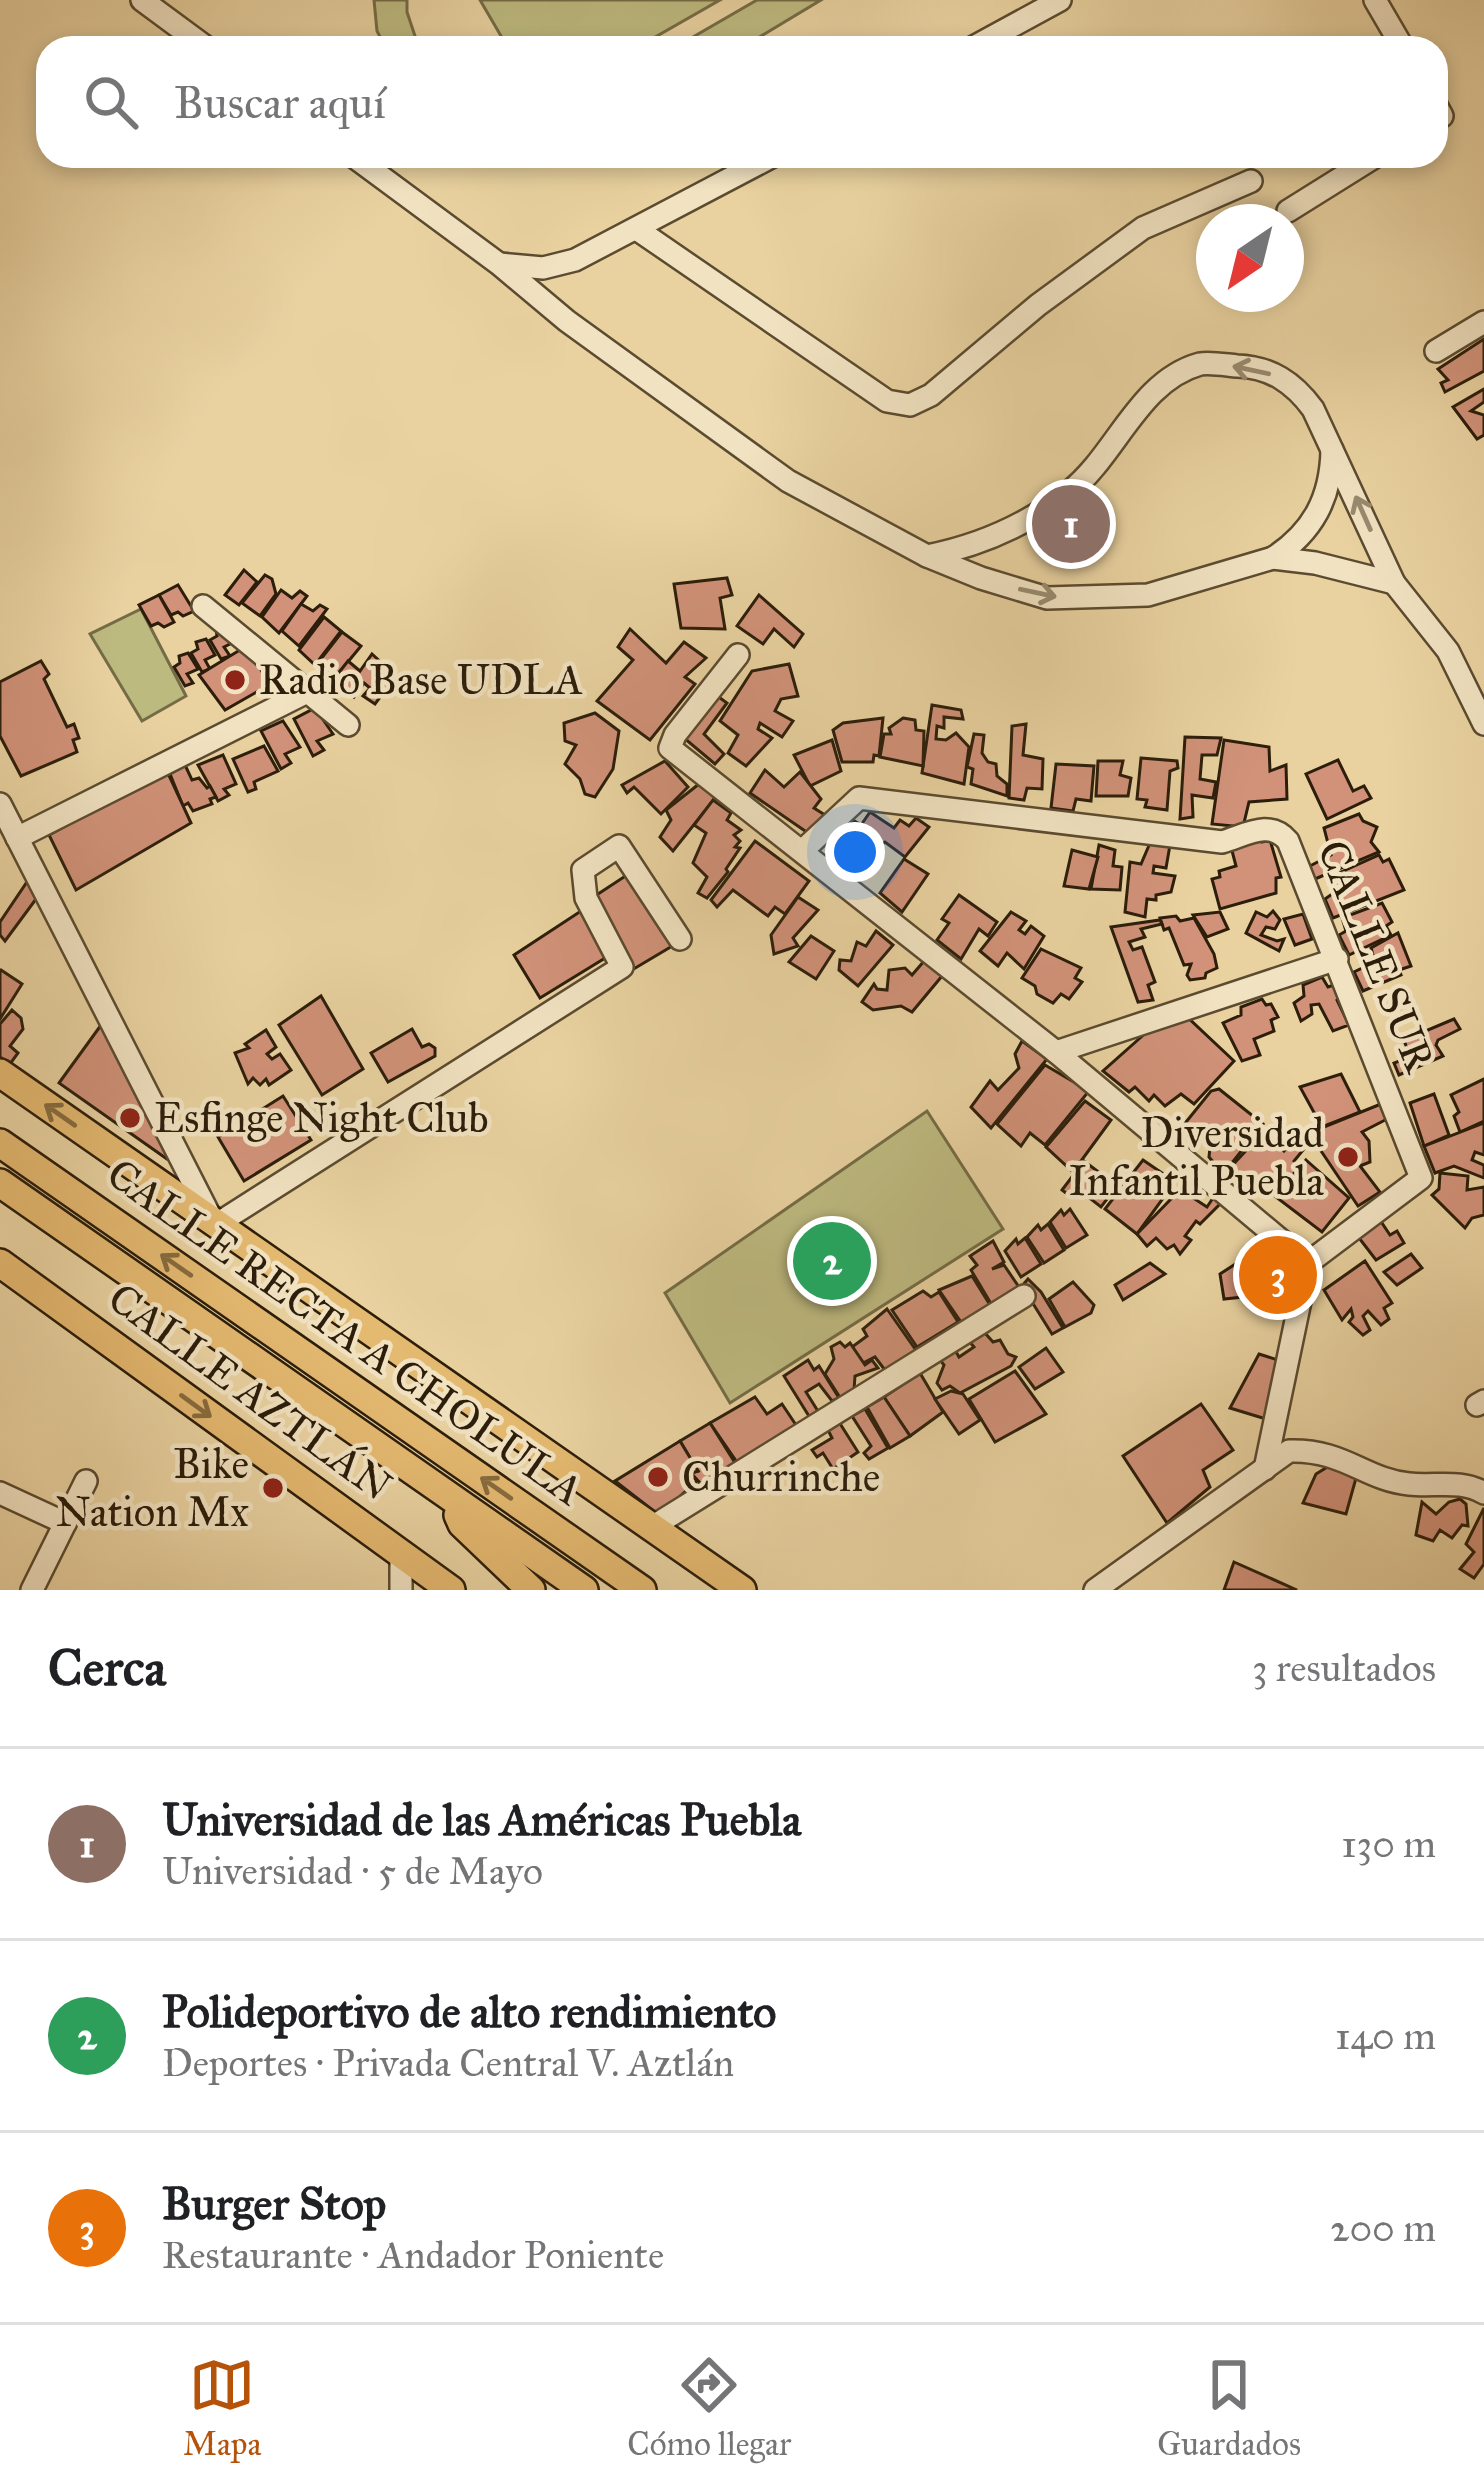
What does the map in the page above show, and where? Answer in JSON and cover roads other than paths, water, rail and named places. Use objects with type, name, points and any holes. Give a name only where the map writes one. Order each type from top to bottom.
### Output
[{"type":"main road","points":[[0,1073],[742,1590]]},
{"type":"main road","name":"CALLE RECTA A CHOLULA","points":[[0,1143],[642,1590]]},
{"type":"main road","points":[[0,1183],[584,1590]]},
{"type":"main road","name":"CALLE AZTLÁN","points":[[0,1263],[451,1590]]},
{"type":"main road","points":[[448,1495],[462,1524],[531,1590]]},
{"type":"street","points":[[142,0],[191,36]]},
{"type":"street","points":[[994,36],[1060,0]]},
{"type":"street","points":[[1375,0],[1396,36]]},
{"type":"street","points":[[369,168],[567,321],[788,481],[927,556],[1047,598],[1148,595],[1274,558],[1300,540],[1315,518],[1331,474],[1332,444]]},
{"type":"street","points":[[499,264],[543,268],[574,260],[751,168]]},
{"type":"street","points":[[1299,204],[1357,168]]},
{"type":"street","points":[[638,230],[887,401],[910,405],[932,395],[1038,305],[1143,228],[1250,181]]},
{"type":"street","points":[[1436,351],[1484,322]]},
{"type":"street","points":[[927,556],[983,541],[1072,490],[1163,384],[1201,364],[1254,367],[1295,384],[1332,444],[1394,583],[1448,651],[1484,724]]},
{"type":"street","points":[[1274,558],[1394,583]]},
{"type":"street","points":[[203,606],[348,725]]},
{"type":"street","points":[[738,655],[674,735],[670,748],[1056,1052],[1308,1262],[1265,1469]]},
{"type":"street","points":[[17,838],[309,691]]},
{"type":"street","name":"CALLE SUR","points":[[802,851],[859,798],[1222,842],[1266,827],[1281,832],[1421,1178],[1308,1262]]},
{"type":"street","points":[[0,804],[215,1222],[622,967],[586,898],[583,870],[619,846],[680,939]]},
{"type":"street","points":[[1056,1052],[1336,959]]},
{"type":"street","points":[[652,1527],[1024,1296]]},
{"type":"street","points":[[1095,1590],[1289,1451],[1317,1450],[1403,1484],[1471,1484],[1484,1492]]},
{"type":"street","points":[[32,1590],[86,1481]]},
{"type":"street","points":[[0,1493],[65,1523]]},
{"type":"street","points":[[401,1554],[401,1590]]},
{"type":"place","name":"Universidad de las Américas Puebla","points":[[1071,524]]},
{"type":"place","name":"Radio Base UDLA","points":[[235,680]]},
{"type":"place","name":"Esfinge Night Club","points":[[130,1118]]},
{"type":"place","name":"Diversidad Infantil Puebla","points":[[1348,1157]]},
{"type":"place","name":"Polideportivo de alto rendimiento","points":[[832,1261]]},
{"type":"place","name":"Burger Stop","points":[[1278,1275]]},
{"type":"place","name":"Churrinche","points":[[658,1477]]},
{"type":"place","name":"Bike Nation Mx","points":[[273,1488]]}]
